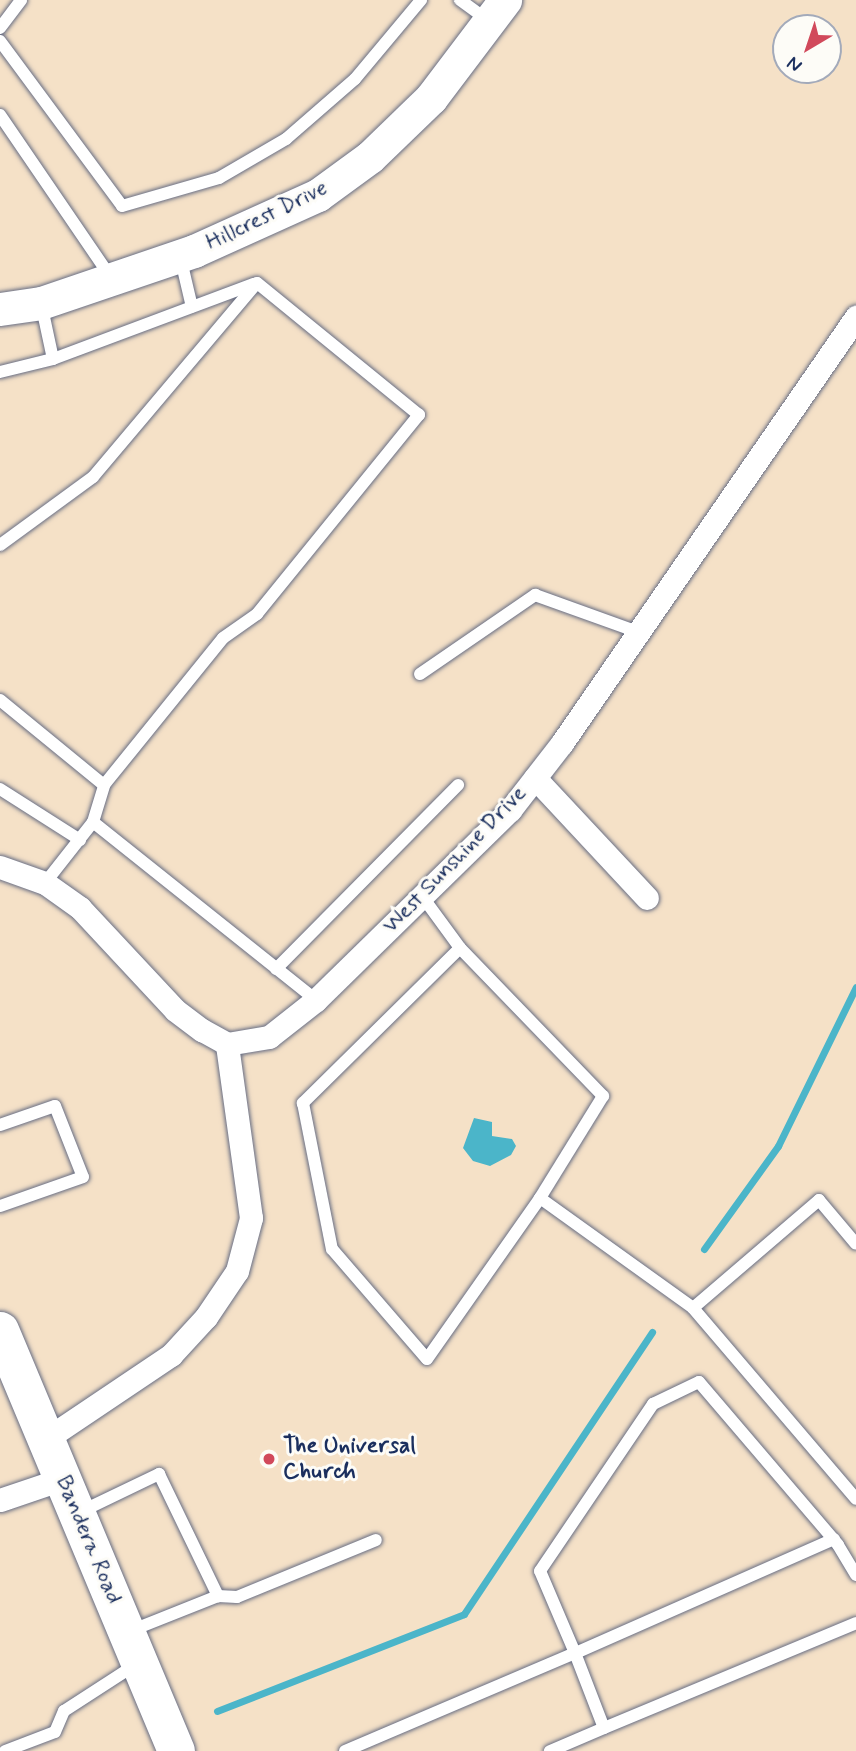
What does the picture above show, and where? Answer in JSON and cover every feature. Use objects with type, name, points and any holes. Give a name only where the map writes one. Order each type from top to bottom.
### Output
[{"type":"main road","name":"Hillcrest Drive","points":[[0,309],[41,303],[180,256],[318,195],[370,158],[431,98],[500,5]]},
{"type":"main road","name":"Bandera Road","points":[[0,1330],[172,1750]]},
{"type":"street","name":"West Sunshine Drive","points":[[227,1044],[269,1037],[316,1000],[510,810],[638,632],[856,317]]},
{"type":"street","points":[[535,778],[646,898]]},
{"type":"street","points":[[0,867],[45,883],[80,908],[175,1010],[227,1044],[251,1218],[237,1271],[206,1317],[171,1355],[46,1439]]},
{"type":"street","points":[[0,1500],[62,1479]]},
{"type":"lane","points":[[0,28],[21,0]]},
{"type":"lane","points":[[0,41],[122,205],[219,178],[286,139],[355,79],[421,0]]},
{"type":"lane","points":[[460,0],[500,5]]},
{"type":"lane","points":[[0,115],[111,278]]},
{"type":"lane","points":[[180,256],[192,307]]},
{"type":"lane","points":[[0,372],[53,359],[257,283]]},
{"type":"lane","points":[[45,883],[93,822],[104,785],[223,638],[257,614],[419,415],[257,283]]},
{"type":"lane","points":[[0,545],[93,477],[257,283]]},
{"type":"lane","points":[[41,303],[53,359]]},
{"type":"lane","points":[[420,674],[536,595],[638,632]]},
{"type":"lane","points":[[0,700],[104,785]]},
{"type":"lane","points":[[276,968],[458,785]]},
{"type":"lane","points":[[0,789],[80,840]]},
{"type":"lane","points":[[93,822],[316,1000]]},
{"type":"lane","points":[[422,896],[460,948],[603,1096],[540,1198],[427,1359],[332,1249],[303,1103],[460,948]]},
{"type":"lane","points":[[0,1125],[55,1106],[83,1177],[0,1206]]},
{"type":"lane","points":[[540,1198],[693,1308],[856,1499]]},
{"type":"lane","points":[[693,1308],[819,1200],[856,1244]]},
{"type":"lane","points":[[604,1728],[540,1571],[653,1404],[699,1382],[834,1539],[856,1575]]},
{"type":"lane","points":[[77,1514],[159,1474],[218,1596]]},
{"type":"lane","points":[[345,1751],[834,1539]]},
{"type":"lane","points":[[5,1751],[55,1732],[64,1712],[132,1648],[218,1596],[237,1597],[376,1540]]},
{"type":"lane","points":[[550,1751],[856,1623]]},
{"type":"water","points":[[474,1118],[492,1122],[492,1136],[512,1139],[516,1146],[511,1155],[490,1166],[473,1161],[463,1148]]},
{"type":"waterway","points":[[704,1249],[778,1146],[856,987]]},
{"type":"waterway","points":[[217,1711],[464,1614],[652,1332]]},
{"type":"place","name":"The Universal Church","points":[[269,1459]]}]
